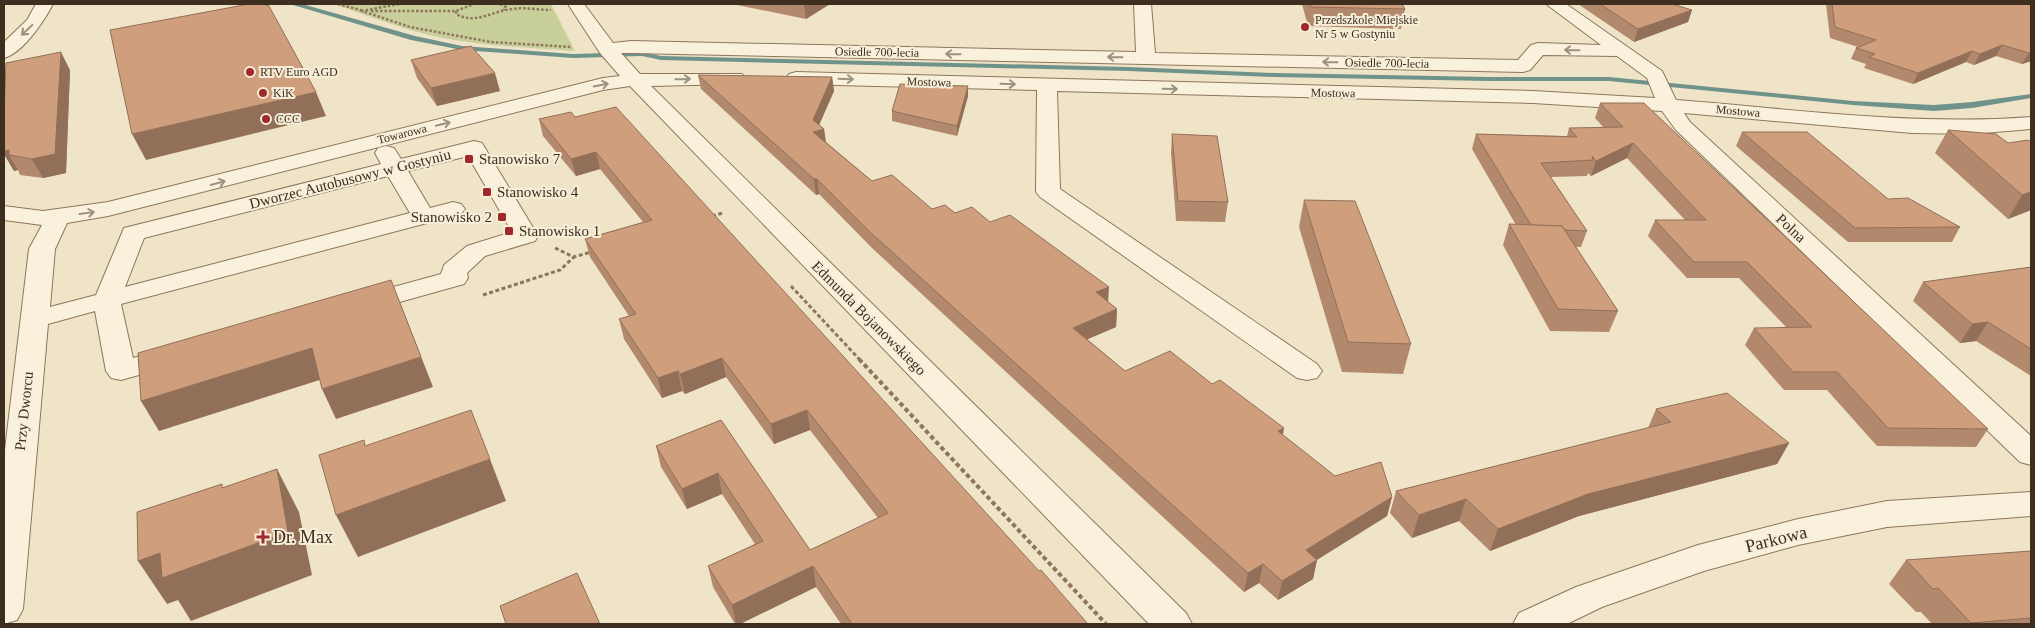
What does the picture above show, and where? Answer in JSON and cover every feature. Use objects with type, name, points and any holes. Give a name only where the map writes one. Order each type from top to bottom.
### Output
[{"type":"street","points":[[4,52],[34,23],[44,4]]},
{"type":"street","name":"Edmunda Bojanowskiego","points":[[576,4],[591,28],[620,64],[1173,624]]},
{"type":"street","points":[[1143,4],[1146,58]]},
{"type":"street","name":"Polna","points":[[1555,4],[1655,75],[1667,101],[1683,126],[2031,454]]},
{"type":"street","name":"Osiedle 700-lecia","points":[[620,64],[631,47],[1523,66],[1538,49],[1621,51]]},
{"type":"street","name":"Mostowa","points":[[620,64],[765,78],[1667,101],[1893,125],[1964,128],[2031,123]]},
{"type":"street","name":"Towarowa","points":[[58,217],[108,209],[171,195],[564,93],[620,64]]},
{"type":"street","points":[[1047,85],[1048,192],[1307,371]]},
{"type":"street","points":[[1964,128],[2005,148]]},
{"type":"street","points":[[385,139],[384,149],[424,217]]},
{"type":"street","name":"Dworzec Autobusowy w Gostyniu","points":[[474,148],[526,236],[476,250],[453,271],[455,278],[121,371],[107,300],[133,233],[394,168],[474,148]]},
{"type":"street","points":[[34,319],[453,209]]},
{"type":"street","points":[[4,214],[14,217],[58,217]]},
{"type":"street","name":"Przy Dworcu","points":[[4,609],[42,249],[58,217]]},
{"type":"street","name":"Parkowa","points":[[1532,624],[1589,597],[1698,559],[1798,532],[1887,514],[2031,504]]},
{"type":"path","points":[[338,4],[410,27],[492,42],[580,47]]},
{"type":"path","points":[[362,11],[399,4]]},
{"type":"path","points":[[362,11],[456,11],[474,4]]},
{"type":"path","points":[[500,4],[506,7],[504,10]]},
{"type":"path","points":[[456,11],[456,14],[460,17],[479,19],[504,10],[554,10]]},
{"type":"path","points":[[717,206],[730,220]]},
{"type":"path","points":[[704,218],[723,212]]},
{"type":"path","points":[[548,244],[574,257]]},
{"type":"path","points":[[477,297],[560,270],[574,257],[592,251]]},
{"type":"path","points":[[790,284],[1106,624]]},
{"type":"green space","points":[[333,4],[551,4],[575,51],[492,45],[442,38],[401,27]]},
{"type":"building","points":[[249,4],[269,6],[316,92],[132,134],[110,30]]},
{"type":"building","points":[[1310,4],[1402,4],[1405,9],[1311,7]]},
{"type":"building","points":[[1600,4],[1672,4],[1692,10],[1638,29]]},
{"type":"building","points":[[1832,4],[2031,5],[2031,52],[2002,45],[1980,54],[1972,51],[1918,73],[1869,57],[1875,54],[1856,48],[1876,40],[1835,27]]},
{"type":"building","points":[[471,46],[495,73],[431,88],[411,60]]},
{"type":"building","points":[[61,52],[55,154],[32,159],[9,155],[9,150],[4,151],[6,63]]},
{"type":"building","points":[[698,75],[832,77],[813,120],[824,129],[813,132],[872,181],[892,175],[932,209],[945,205],[955,213],[972,207],[990,222],[1010,215],[1109,287],[1096,292],[1117,309],[1073,328],[1125,371],[1170,351],[1212,384],[1220,380],[1284,428],[1278,431],[1335,476],[1381,462],[1392,497],[1306,550],[1317,560],[1282,581],[1263,564],[1248,573],[870,232],[817,179],[814,179]]},
{"type":"building","points":[[900,84],[968,86],[957,126],[892,111]]},
{"type":"building","points":[[1600,103],[1644,103],[1988,429],[1888,428],[1837,372],[1793,372],[1754,328],[1812,327],[1747,262],[1694,262],[1655,220],[1706,220],[1633,143],[1596,161],[1592,156],[1593,160],[1541,163],[1587,231],[1565,230],[1562,226],[1531,225],[1476,134],[1577,137],[1569,128],[1623,127]]},
{"type":"building","points":[[616,107],[1039,571],[1041,570],[1088,624],[852,624],[813,566],[732,605],[708,566],[763,541],[718,473],[682,489],[656,446],[721,420],[810,550],[888,513],[807,410],[771,424],[722,358],[680,374],[678,371],[658,378],[619,319],[636,314],[585,239],[652,220],[596,152],[571,159],[539,119],[571,112],[575,117]]},
{"type":"building","points":[[1948,130],[1996,134],[2008,143],[2028,140],[2031,142],[2031,192],[2022,195]]},
{"type":"building","points":[[1742,132],[1807,132],[1888,199],[1908,198],[1960,227],[1855,228]]},
{"type":"building","points":[[1172,134],[1217,136],[1228,202],[1178,201]]},
{"type":"building","points":[[1304,200],[1355,201],[1411,344],[1348,342]]},
{"type":"building","points":[[1509,224],[1562,226],[1618,311],[1558,309]]},
{"type":"building","points":[[2031,267],[2031,349],[1988,322],[1972,324],[1923,282]]},
{"type":"building","points":[[391,280],[421,357],[322,389],[312,348],[141,401],[138,353]]},
{"type":"building","points":[[1727,393],[1789,443],[1588,494],[1498,529],[1466,499],[1419,515],[1396,491],[1671,422],[1656,409]]},
{"type":"building","points":[[471,410],[490,459],[336,515],[319,455],[364,440],[365,446]]},
{"type":"building","points":[[277,469],[288,532],[162,578],[160,553],[138,561],[137,512],[222,484],[222,488]]},
{"type":"building","points":[[2031,551],[2031,618],[1971,623],[1938,588],[1933,589],[1906,560]]},
{"type":"building","points":[[577,573],[600,624],[506,624],[500,606]]},
{"type":"waterway","points":[[295,4],[414,38],[462,48],[573,56],[642,54],[661,58],[1128,69],[1274,75],[1609,79],[1853,103],[1934,108],[1972,105],[2031,96]]},
{"type":"place","name":"Przedszkole Miejskie Nr 5 w Gostyniu","points":[[1305,27]]},
{"type":"place","name":"RTV Euro AGD","points":[[250,72]]},
{"type":"place","name":"KiK","points":[[263,93]]},
{"type":"place","name":"CCC","points":[[266,119]]},
{"type":"place","name":"Stanowisko 7","points":[[469,159]]},
{"type":"place","name":"Stanowisko 4","points":[[487,192]]},
{"type":"place","name":"Stanowisko 2","points":[[502,217]]},
{"type":"place","name":"Stanowisko 1","points":[[509,231]]},
{"type":"place","name":"Dr. Max","points":[[263,537]]}]
